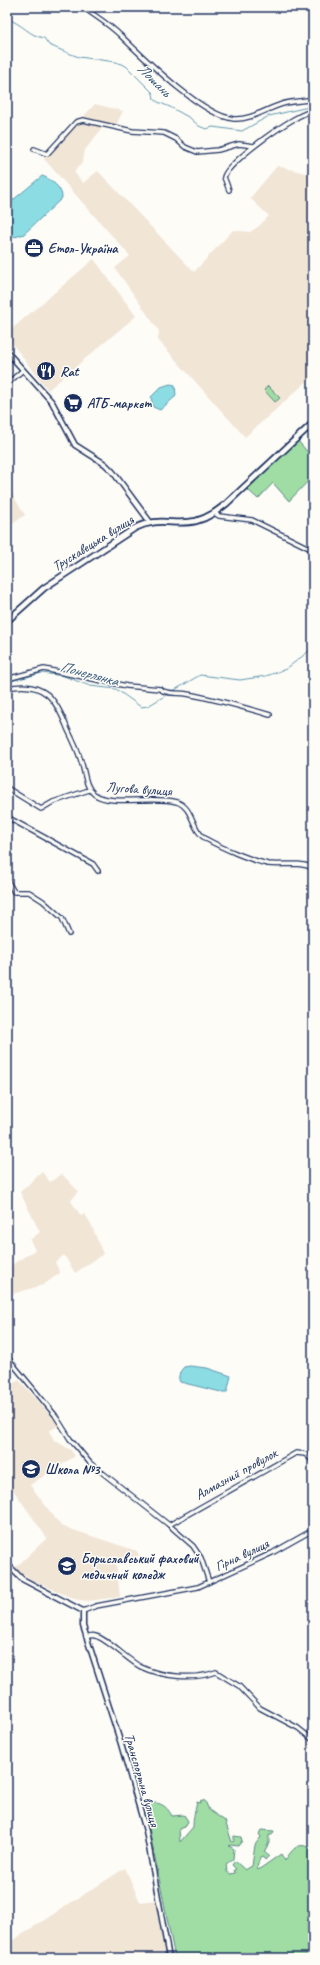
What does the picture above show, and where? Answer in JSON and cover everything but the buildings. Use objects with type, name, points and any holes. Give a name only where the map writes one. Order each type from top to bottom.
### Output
[{"type":"main road","name":"Трускавецька вулиця","points":[[7,621],[44,588],[116,539],[150,522],[191,522],[202,519],[214,513],[226,504],[313,423]]},
{"type":"street","points":[[83,7],[119,34],[178,88],[216,113],[233,119],[243,118],[265,112],[285,103],[313,99]]},
{"type":"street","points":[[229,190],[224,177],[225,173],[254,146],[301,114],[313,111]]},
{"type":"street","points":[[34,149],[47,154],[76,122],[83,120],[132,131],[164,133],[176,139],[185,147],[196,152],[218,150],[239,144],[254,146]]},
{"type":"street","points":[[7,352],[52,402],[75,444],[113,472],[150,522]]},
{"type":"street","points":[[7,384],[23,370]]},
{"type":"street","points":[[308,428],[313,434]]},
{"type":"street","points":[[214,513],[219,516],[252,520],[313,550]]},
{"type":"street","points":[[7,679],[44,669],[127,686],[160,689],[164,692],[216,700],[270,715]]},
{"type":"street","name":"Лугова вулиця","points":[[7,688],[19,686],[33,687],[47,693],[54,700],[81,761],[89,790],[95,795],[108,800],[161,798],[178,803],[188,810],[196,830],[207,839],[263,863],[301,864],[313,868]]},
{"type":"street","points":[[7,788],[41,809],[53,802],[89,790]]},
{"type":"street","points":[[7,817],[93,864],[98,871]]},
{"type":"street","points":[[7,880],[14,892],[31,892],[55,911],[62,918],[69,934]]},
{"type":"street","points":[[7,1356],[55,1414],[70,1439],[90,1463],[187,1539],[198,1552],[209,1582]]},
{"type":"street","name":"Алмазний провулок","points":[[169,1525],[296,1454],[306,1454],[313,1461]]},
{"type":"street","name":"Гірна вулиця","points":[[83,1611],[96,1606],[189,1589],[209,1582],[272,1553],[313,1530]]},
{"type":"street","points":[[7,1564],[22,1579],[83,1611]]},
{"type":"street","name":"Транспортна вулиця","points":[[83,1611],[83,1626],[86,1637],[121,1744],[146,1831],[169,1958]]},
{"type":"street","points":[[86,1637],[100,1637],[141,1667],[164,1674],[201,1676],[216,1672],[227,1677],[252,1697],[260,1708],[298,1728],[313,1740]]},
{"type":"shaded area","points":[[95,104],[123,111],[114,129],[103,127],[85,150],[83,161],[74,172],[83,183],[98,171],[194,272],[233,230],[250,232],[259,226],[269,216],[250,198],[277,166],[313,175],[313,376],[245,437],[158,340],[159,331],[115,268],[130,256],[44,159]]},
{"type":"shaded area","points":[[94,259],[136,316],[48,390],[7,337],[7,333]]},
{"type":"shaded area","points":[[7,486],[25,515],[7,528]]},
{"type":"shaded area","points":[[42,1172],[50,1182],[62,1174],[78,1191],[71,1201],[81,1216],[85,1214],[91,1224],[103,1254],[75,1273],[64,1255],[55,1262],[60,1273],[43,1285],[9,1295],[7,1293],[7,1268],[35,1250],[30,1240],[40,1232],[20,1192]]},
{"type":"shaded area","points":[[19,1380],[57,1422],[58,1426],[49,1431],[54,1440],[71,1450],[75,1456],[30,1485],[61,1526],[137,1551],[139,1556],[116,1563],[120,1597],[87,1601],[74,1599],[30,1579],[15,1568],[47,1538],[7,1481],[7,1387]]},
{"type":"shaded area","points":[[125,1868],[140,1902],[155,1900],[166,1958],[7,1958],[7,1944]]},
{"type":"green space","points":[[268,386],[280,398],[275,402],[264,390]]},
{"type":"green space","points":[[298,441],[312,457],[310,462],[311,478],[289,501],[273,483],[258,499],[247,489]]},
{"type":"green space","points":[[201,1800],[205,1801],[209,1810],[225,1821],[232,1842],[234,1841],[234,1836],[241,1837],[242,1841],[238,1846],[229,1846],[234,1849],[233,1859],[226,1864],[227,1872],[231,1874],[235,1873],[234,1870],[236,1869],[232,1865],[235,1861],[245,1870],[252,1866],[255,1845],[261,1837],[259,1834],[261,1830],[274,1831],[272,1835],[269,1835],[269,1843],[264,1852],[269,1856],[265,1860],[263,1857],[260,1858],[257,1867],[258,1870],[281,1854],[285,1861],[290,1853],[297,1847],[308,1847],[313,1851],[313,1958],[175,1958],[144,1803],[161,1804],[167,1808],[172,1816],[184,1815],[188,1821],[186,1826],[179,1829],[180,1842],[193,1827],[197,1802],[200,1803]]},
{"type":"water","points":[[42,176],[55,184],[62,195],[62,198],[24,234],[15,237],[7,231],[7,205]]},
{"type":"water","points":[[170,384],[175,385],[176,396],[160,410],[153,407],[151,397],[161,387]]},
{"type":"water","points":[[190,1366],[207,1368],[231,1376],[227,1392],[221,1392],[180,1382],[179,1374],[181,1370],[184,1367]]},
{"type":"waterway","name":"Лошань","points":[[7,19],[17,23],[34,35],[44,38],[49,45],[68,53],[79,57],[116,62],[126,66],[153,93],[154,99],[190,118],[199,126],[206,129],[213,127],[242,131],[269,116],[313,106]]},
{"type":"waterway","name":"Понерлянка","points":[[173,691],[200,675],[240,680],[266,676],[286,669],[313,648]]},
{"type":"waterway","name":"Понерлянка","points":[[7,682],[42,673],[64,676],[90,686],[116,689],[141,707],[148,706],[168,694]]},
{"type":"place","name":"Етол-Україна","points":[[34,248]]},
{"type":"place","name":"Rat","points":[[46,371]]},
{"type":"place","name":"АТБ-маркет","points":[[73,403]]},
{"type":"place","name":"Школа №3","points":[[31,1469]]},
{"type":"place","name":"Бориславський фаховий медичний коледж","points":[[67,1566]]}]
